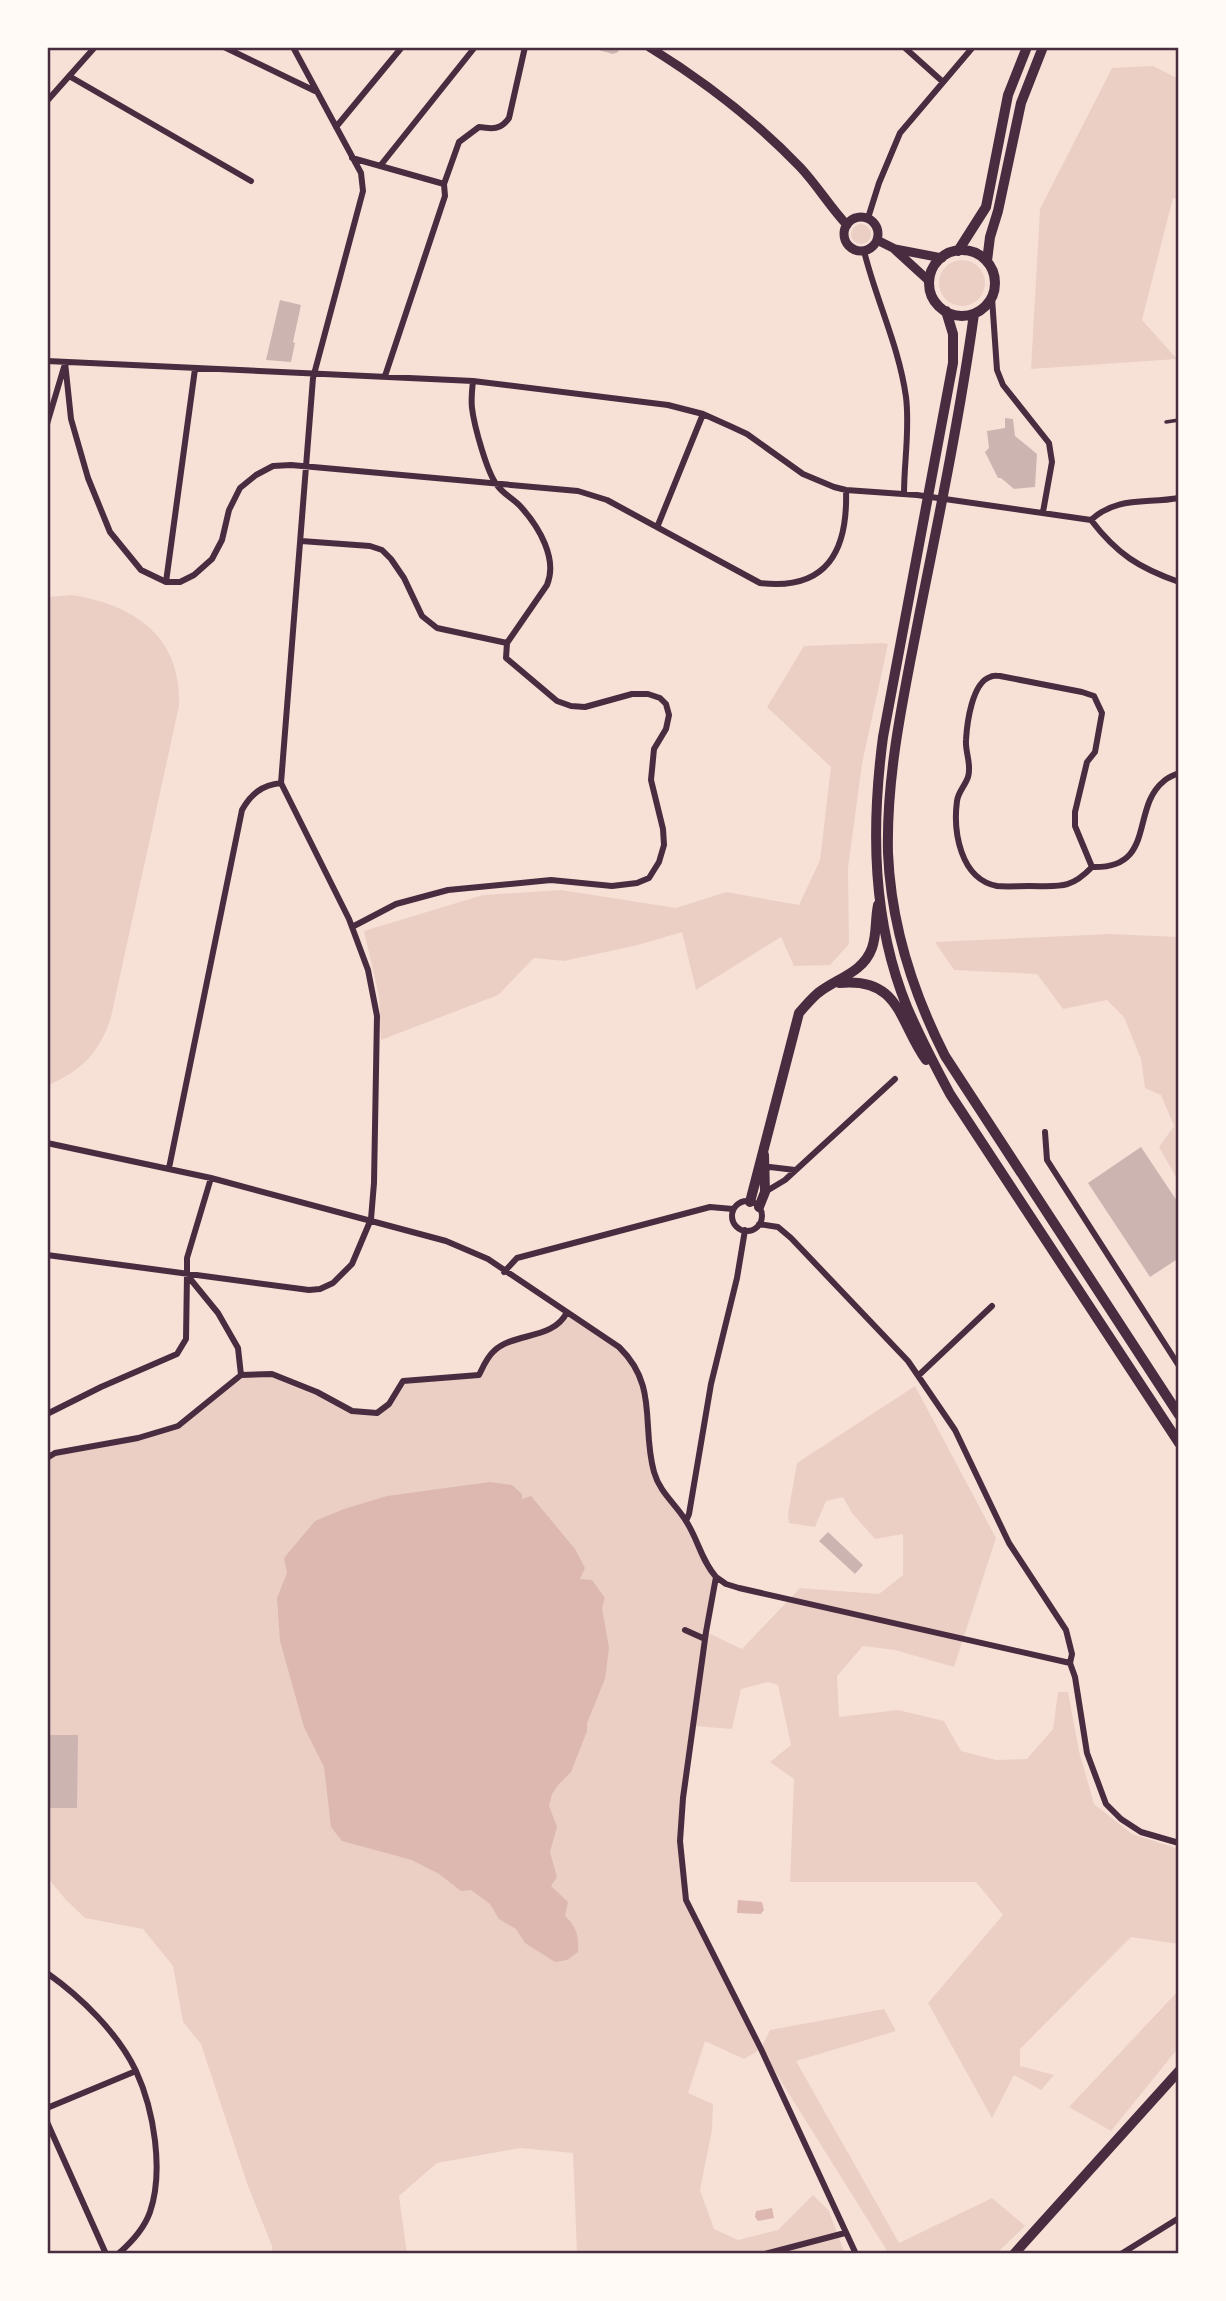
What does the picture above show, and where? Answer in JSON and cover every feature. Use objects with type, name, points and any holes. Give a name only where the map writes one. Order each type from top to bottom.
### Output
[{"type":"main road","points":[[649,47],[698,78],[802,169],[846,225],[845,236],[849,246],[864,251],[877,240],[876,225],[868,218],[856,218],[846,225]]},
{"type":"main road","points":[[928,280],[932,268],[942,258],[958,251],[986,207],[1008,95],[1027,47]]},
{"type":"main road","points":[[986,261],[1021,103],[1042,47]]},
{"type":"main road","points":[[877,240],[893,248],[942,258]]},
{"type":"main road","points":[[893,248],[928,280],[933,297],[946,311],[953,334],[953,363],[883,737],[877,784],[875,846],[879,901],[896,974],[922,1042],[950,1094]]},
{"type":"main road","points":[[946,311],[964,316],[974,314],[992,298],[995,279],[986,261],[978,255],[958,251]]},
{"type":"main road","points":[[974,314],[961,404],[913,648],[891,781],[888,854],[892,897],[913,984],[945,1056],[1179,1415]]},
{"type":"main road","points":[[754,1204],[757,1175],[799,1013],[820,992],[866,961],[876,931],[875,917],[879,901]]},
{"type":"main road","points":[[835,983],[855,981],[872,985],[887,993],[899,1010],[914,1043],[1179,1443]]},
{"type":"main road","points":[[754,1204],[765,1192],[763,1151]]},
{"type":"main road","points":[[1014,2254],[1179,2071]]},
{"type":"street","points":[[47,101],[95,47]]},
{"type":"street","points":[[223,47],[316,92]]},
{"type":"street","points":[[47,1255],[187,1275],[309,1290],[320,1289],[344,1275],[352,1264],[371,1219],[377,1016],[368,970],[352,926],[281,783],[314,373],[363,191],[361,173],[293,47]]},
{"type":"street","points":[[336,127],[402,47]]},
{"type":"street","points":[[380,166],[475,47]]},
{"type":"street","points":[[384,376],[445,196],[444,184],[459,142],[479,127],[494,129],[504,125],[509,118],[524,47]]},
{"type":"street","points":[[904,47],[943,82]]},
{"type":"street","points":[[868,218],[883,172],[900,133],[973,47]]},
{"type":"street","points":[[69,76],[251,181]]},
{"type":"street","points":[[352,158],[444,184]]},
{"type":"street","points":[[864,251],[899,361],[905,395],[907,435],[904,494]]},
{"type":"street","points":[[992,298],[998,370],[1010,396],[1049,443],[1052,462],[1043,512]]},
{"type":"street","points":[[47,362],[473,381],[668,405],[703,414],[747,434],[811,478],[846,490],[917,495],[1091,520],[1123,556],[1179,582]]},
{"type":"street","points":[[65,362],[71,419],[88,478],[110,532],[141,570],[166,582],[180,582],[194,575],[212,559],[222,540],[229,510],[240,488],[273,466],[307,465],[578,491],[607,500],[760,583],[780,585],[798,582],[820,573],[834,557],[843,535],[846,490]]},
{"type":"street","points":[[47,424],[65,362]]},
{"type":"street","points":[[166,582],[195,369]]},
{"type":"street","points":[[352,926],[414,898],[477,886],[494,887],[551,880],[611,886],[637,884],[649,878],[659,862],[664,845],[663,829],[650,780],[654,749],[666,730],[666,704],[660,698],[648,694],[632,694],[585,707],[564,704],[556,701],[506,658],[507,643],[551,575],[548,551],[541,537],[522,508],[496,485],[483,451],[472,408],[473,381]]},
{"type":"street","points":[[658,526],[703,414]]},
{"type":"street","points":[[1091,520],[1103,509],[1115,504],[1179,498]]},
{"type":"street","points":[[301,541],[370,546],[382,551],[404,578],[422,616],[437,628],[507,643]]},
{"type":"street","points":[[1092,867],[1075,826],[1075,812],[1087,762],[1095,752],[1102,713],[1094,696],[1000,676],[990,677],[974,692],[966,740],[968,777],[957,801],[958,848],[969,866],[985,881],[997,886],[1066,887],[1079,880],[1092,867],[1109,867],[1121,862],[1139,839],[1155,791],[1164,780],[1179,773]]},
{"type":"street","points":[[169,1168],[242,810],[249,798],[267,784],[281,783]]},
{"type":"street","points":[[765,1192],[785,1180],[895,1079]]},
{"type":"street","points":[[1045,1132],[1047,1160],[1179,1366]]},
{"type":"street","points":[[47,1143],[211,1178],[371,1219],[468,1249],[619,1347],[636,1368],[646,1394],[654,1472],[660,1488],[687,1521],[708,1567],[726,1584],[1070,1663]]},
{"type":"street","points":[[757,1175],[765,1168],[795,1170]]},
{"type":"street","points":[[49,1410],[177,1354],[186,1339],[187,1258],[211,1178]]},
{"type":"street","points":[[504,1272],[517,1258],[710,1207],[733,1209],[741,1202],[754,1204],[761,1218],[759,1224],[753,1229],[745,1230],[734,1223],[733,1209]]},
{"type":"street","points":[[759,1224],[778,1227],[791,1238],[919,1375],[969,1454],[1009,1543],[1066,1630],[1087,1753],[1106,1804],[1140,1832],[1179,1843]]},
{"type":"street","points":[[687,1521],[711,1384],[737,1278],[745,1230]]},
{"type":"street","points":[[187,1275],[218,1313],[238,1348],[241,1375]]},
{"type":"street","points":[[919,1375],[992,1306]]},
{"type":"street","points":[[47,1458],[55,1453],[138,1438],[178,1426],[241,1375],[272,1374],[317,1392],[352,1411],[377,1413],[389,1404],[403,1381],[479,1375],[495,1349],[554,1327],[567,1312]]},
{"type":"street","points":[[716,1577],[683,1798],[680,1841],[686,1900],[761,2049],[856,2254]]},
{"type":"street","points":[[685,1630],[705,1639]]},
{"type":"street","points":[[47,1973],[74,1992],[107,2028],[136,2071],[151,2117],[156,2159],[154,2197],[149,2214],[133,2241],[118,2254]]},
{"type":"street","points":[[47,2108],[136,2071]]},
{"type":"street","points":[[47,2122],[106,2254]]},
{"type":"street","points":[[1121,2254],[1179,2218]]},
{"type":"street","points":[[765,2254],[845,2233]]},
{"type":"lane","points":[[1166,422],[1179,420]]},
{"type":"shaded area","points":[[1153,66],[1179,79],[1179,199],[1173,198],[1142,320],[1177,359],[1031,369],[1040,209],[1112,68]]},
{"type":"shaded area","points":[[861,224],[868,227],[871,234],[868,241],[861,244],[854,241],[851,234],[854,227]]},
{"type":"shaded area","points":[[962,260],[978,267],[985,283],[978,299],[962,306],[946,299],[939,283],[946,267]]},
{"type":"shaded area","points":[[72,595],[116,607],[150,628],[163,643],[172,661],[178,682],[179,706],[111,1017],[101,1041],[88,1059],[70,1074],[47,1086],[47,597]]},
{"type":"shaded area","points":[[888,644],[862,764],[848,868],[849,944],[830,965],[794,966],[781,937],[696,990],[682,932],[638,945],[564,961],[534,958],[498,995],[381,1040],[379,996],[364,931],[483,895],[561,890],[676,908],[726,892],[799,905],[820,860],[831,767],[767,707],[804,646]]},
{"type":"shaded area","points":[[1109,934],[1179,937],[1179,1182],[1159,1147],[1174,1126],[1161,1095],[1145,1088],[1141,1059],[1124,1017],[1107,1000],[1063,1009],[1037,974],[954,970],[935,942]]},
{"type":"shaded area","points":[[567,1312],[619,1347],[642,1380],[654,1472],[686,1521],[716,1577],[706,1632],[742,1649],[800,1588],[879,1594],[903,1575],[903,1534],[875,1539],[852,1513],[843,1497],[826,1501],[815,1527],[789,1523],[788,1514],[797,1463],[915,1386],[996,1538],[954,1667],[895,1650],[863,1646],[837,1676],[839,1717],[898,1710],[944,1721],[961,1751],[996,1760],[1027,1759],[1053,1729],[1058,1692],[1068,1692],[1079,1751],[1094,1804],[1132,1834],[1179,1849],[1179,1944],[1131,1937],[1020,2049],[1020,2066],[1054,2075],[1041,2090],[1014,2075],[992,2118],[928,2003],[1003,1915],[976,1882],[790,1882],[794,1779],[770,1762],[791,1745],[778,1685],[768,1682],[741,1689],[732,1729],[694,1726],[680,1841],[686,1900],[761,2048],[770,2030],[884,2009],[896,2031],[796,2061],[899,2243],[992,2198],[1025,2226],[996,2254],[889,2254],[761,2049],[744,2059],[705,2041],[688,2093],[713,2104],[712,2130],[700,2190],[714,2229],[738,2240],[778,2230],[813,2195],[829,2211],[845,2254],[577,2254],[573,2153],[520,2148],[437,2163],[399,2196],[407,2254],[272,2254],[272,2246],[248,2186],[201,2044],[183,2022],[173,1966],[143,1929],[85,1918],[47,1877],[47,1458],[55,1453],[138,1438],[178,1426],[241,1375],[272,1374],[352,1411],[377,1413],[389,1404],[403,1381],[479,1375],[495,1349],[554,1327]]},
{"type":"shaded area","points":[[490,1482],[512,1485],[522,1494],[522,1499],[531,1496],[575,1549],[585,1568],[580,1579],[592,1580],[605,1598],[602,1608],[609,1648],[605,1679],[571,1772],[552,1794],[549,1806],[557,1827],[550,1852],[557,1877],[551,1886],[568,1902],[565,1916],[575,1928],[578,1942],[578,1952],[567,1960],[555,1962],[525,1943],[516,1929],[499,1919],[490,1904],[471,1890],[461,1891],[439,1874],[412,1860],[342,1841],[331,1827],[324,1767],[304,1727],[280,1641],[277,1598],[287,1573],[284,1558],[315,1521],[387,1496]]},
{"type":"shaded area","points":[[738,1900],[762,1902],[764,1910],[761,1914],[737,1913]]},
{"type":"shaded area","points":[[1179,1990],[1179,2047],[1111,2131],[1069,2107]]},
{"type":"shaded area","points":[[772,2208],[774,2218],[758,2221],[755,2217],[756,2211]]},
{"type":"building","points":[[588,47],[621,47],[613,54]]},
{"type":"building","points":[[280,300],[301,305],[291,362],[266,360]]},
{"type":"building","points":[[1005,418],[1013,419],[1015,436],[1037,454],[1035,487],[1014,489],[998,478],[985,452],[989,448],[987,431],[1005,428]]},
{"type":"building","points":[[1141,1147],[1179,1204],[1179,1258],[1150,1277],[1088,1183]]},
{"type":"building","points":[[828,1532],[863,1565],[855,1574],[819,1541]]},
{"type":"building","points":[[47,1735],[78,1735],[77,1808],[47,1808]]}]
